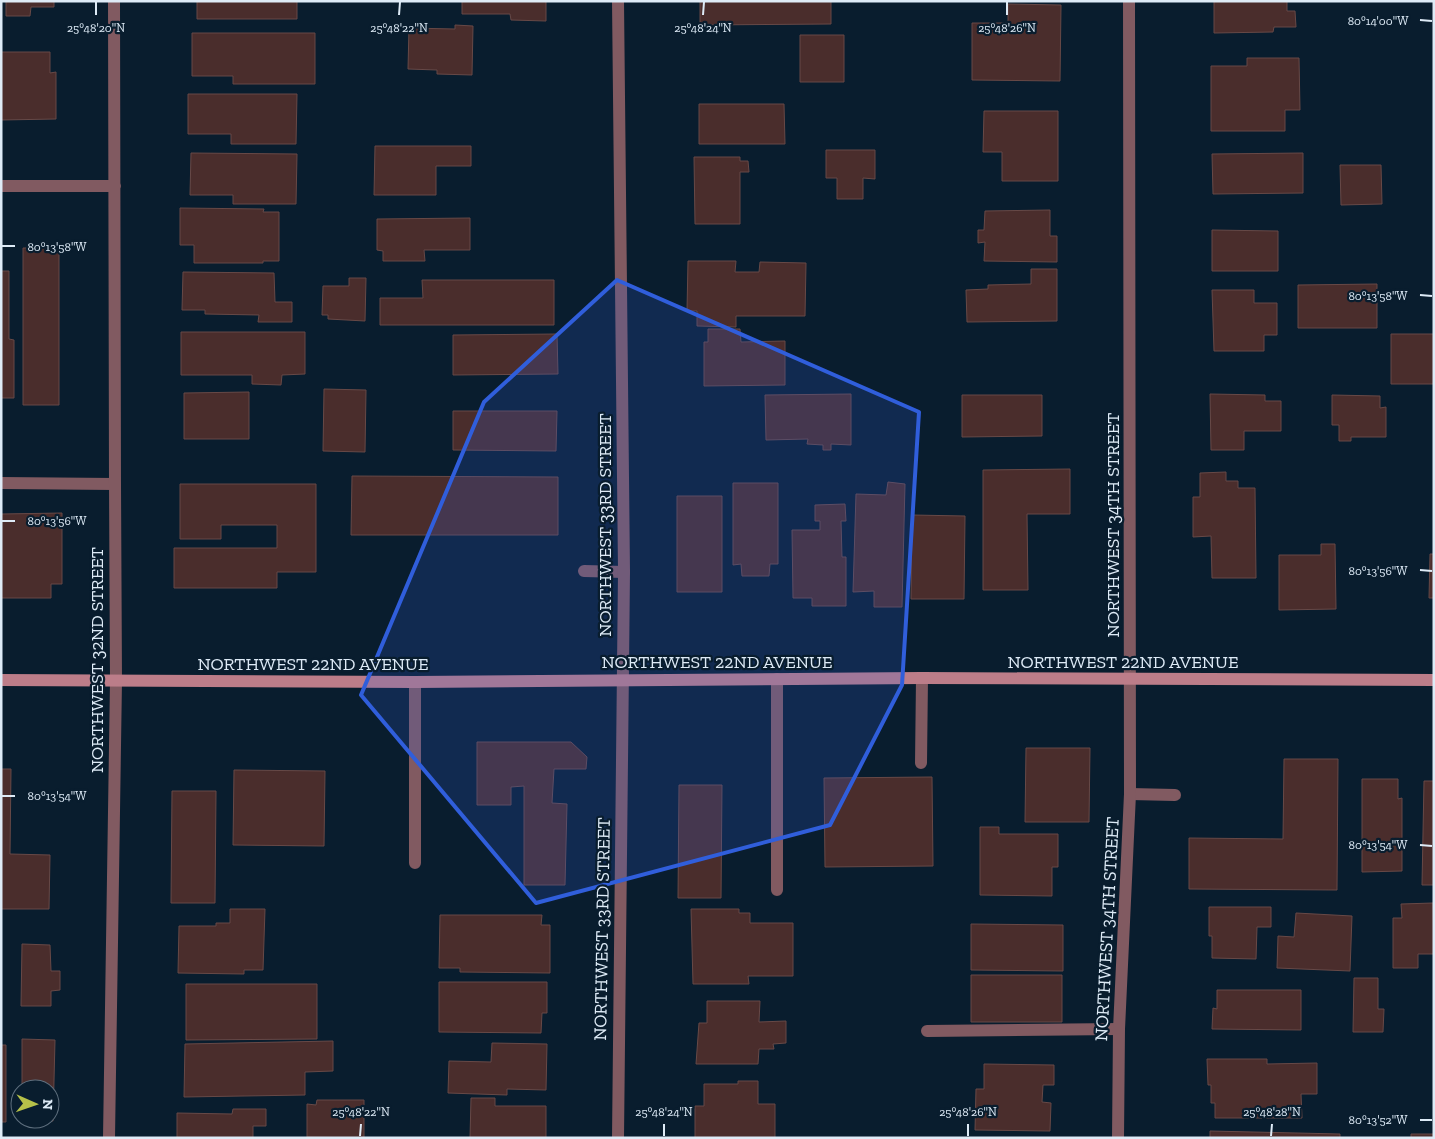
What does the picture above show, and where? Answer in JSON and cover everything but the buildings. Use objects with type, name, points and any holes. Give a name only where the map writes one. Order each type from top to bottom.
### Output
[{"type":"main road","name":"NORTHWEST 22ND AVENUE","points":[[1,680],[415,682],[922,678],[1434,680]]},
{"type":"street","name":"NORTHWEST 32ND STREET","points":[[109,1138],[116,681],[114,1]]},
{"type":"street","name":"NORTHWEST 33RD STREET","points":[[618,1],[624,572],[618,1138]]},
{"type":"street","name":"NORTHWEST 34TH STREET","points":[[1118,1138],[1119,1029],[1130,794],[1129,1]]},
{"type":"street","points":[[1,186],[115,186]]},
{"type":"street","points":[[1,483],[114,484]]},
{"type":"street","points":[[584,571],[624,572]]},
{"type":"street","points":[[921,763],[922,678]]},
{"type":"street","points":[[777,679],[777,890]]},
{"type":"street","points":[[414,863],[415,682]]},
{"type":"street","points":[[1130,794],[1175,795]]},
{"type":"street","points":[[928,1031],[1119,1029]]},
{"type":"highlighted area","points":[[617,280],[919,412],[902,685],[830,825],[536,903],[361,695],[484,402]]}]
